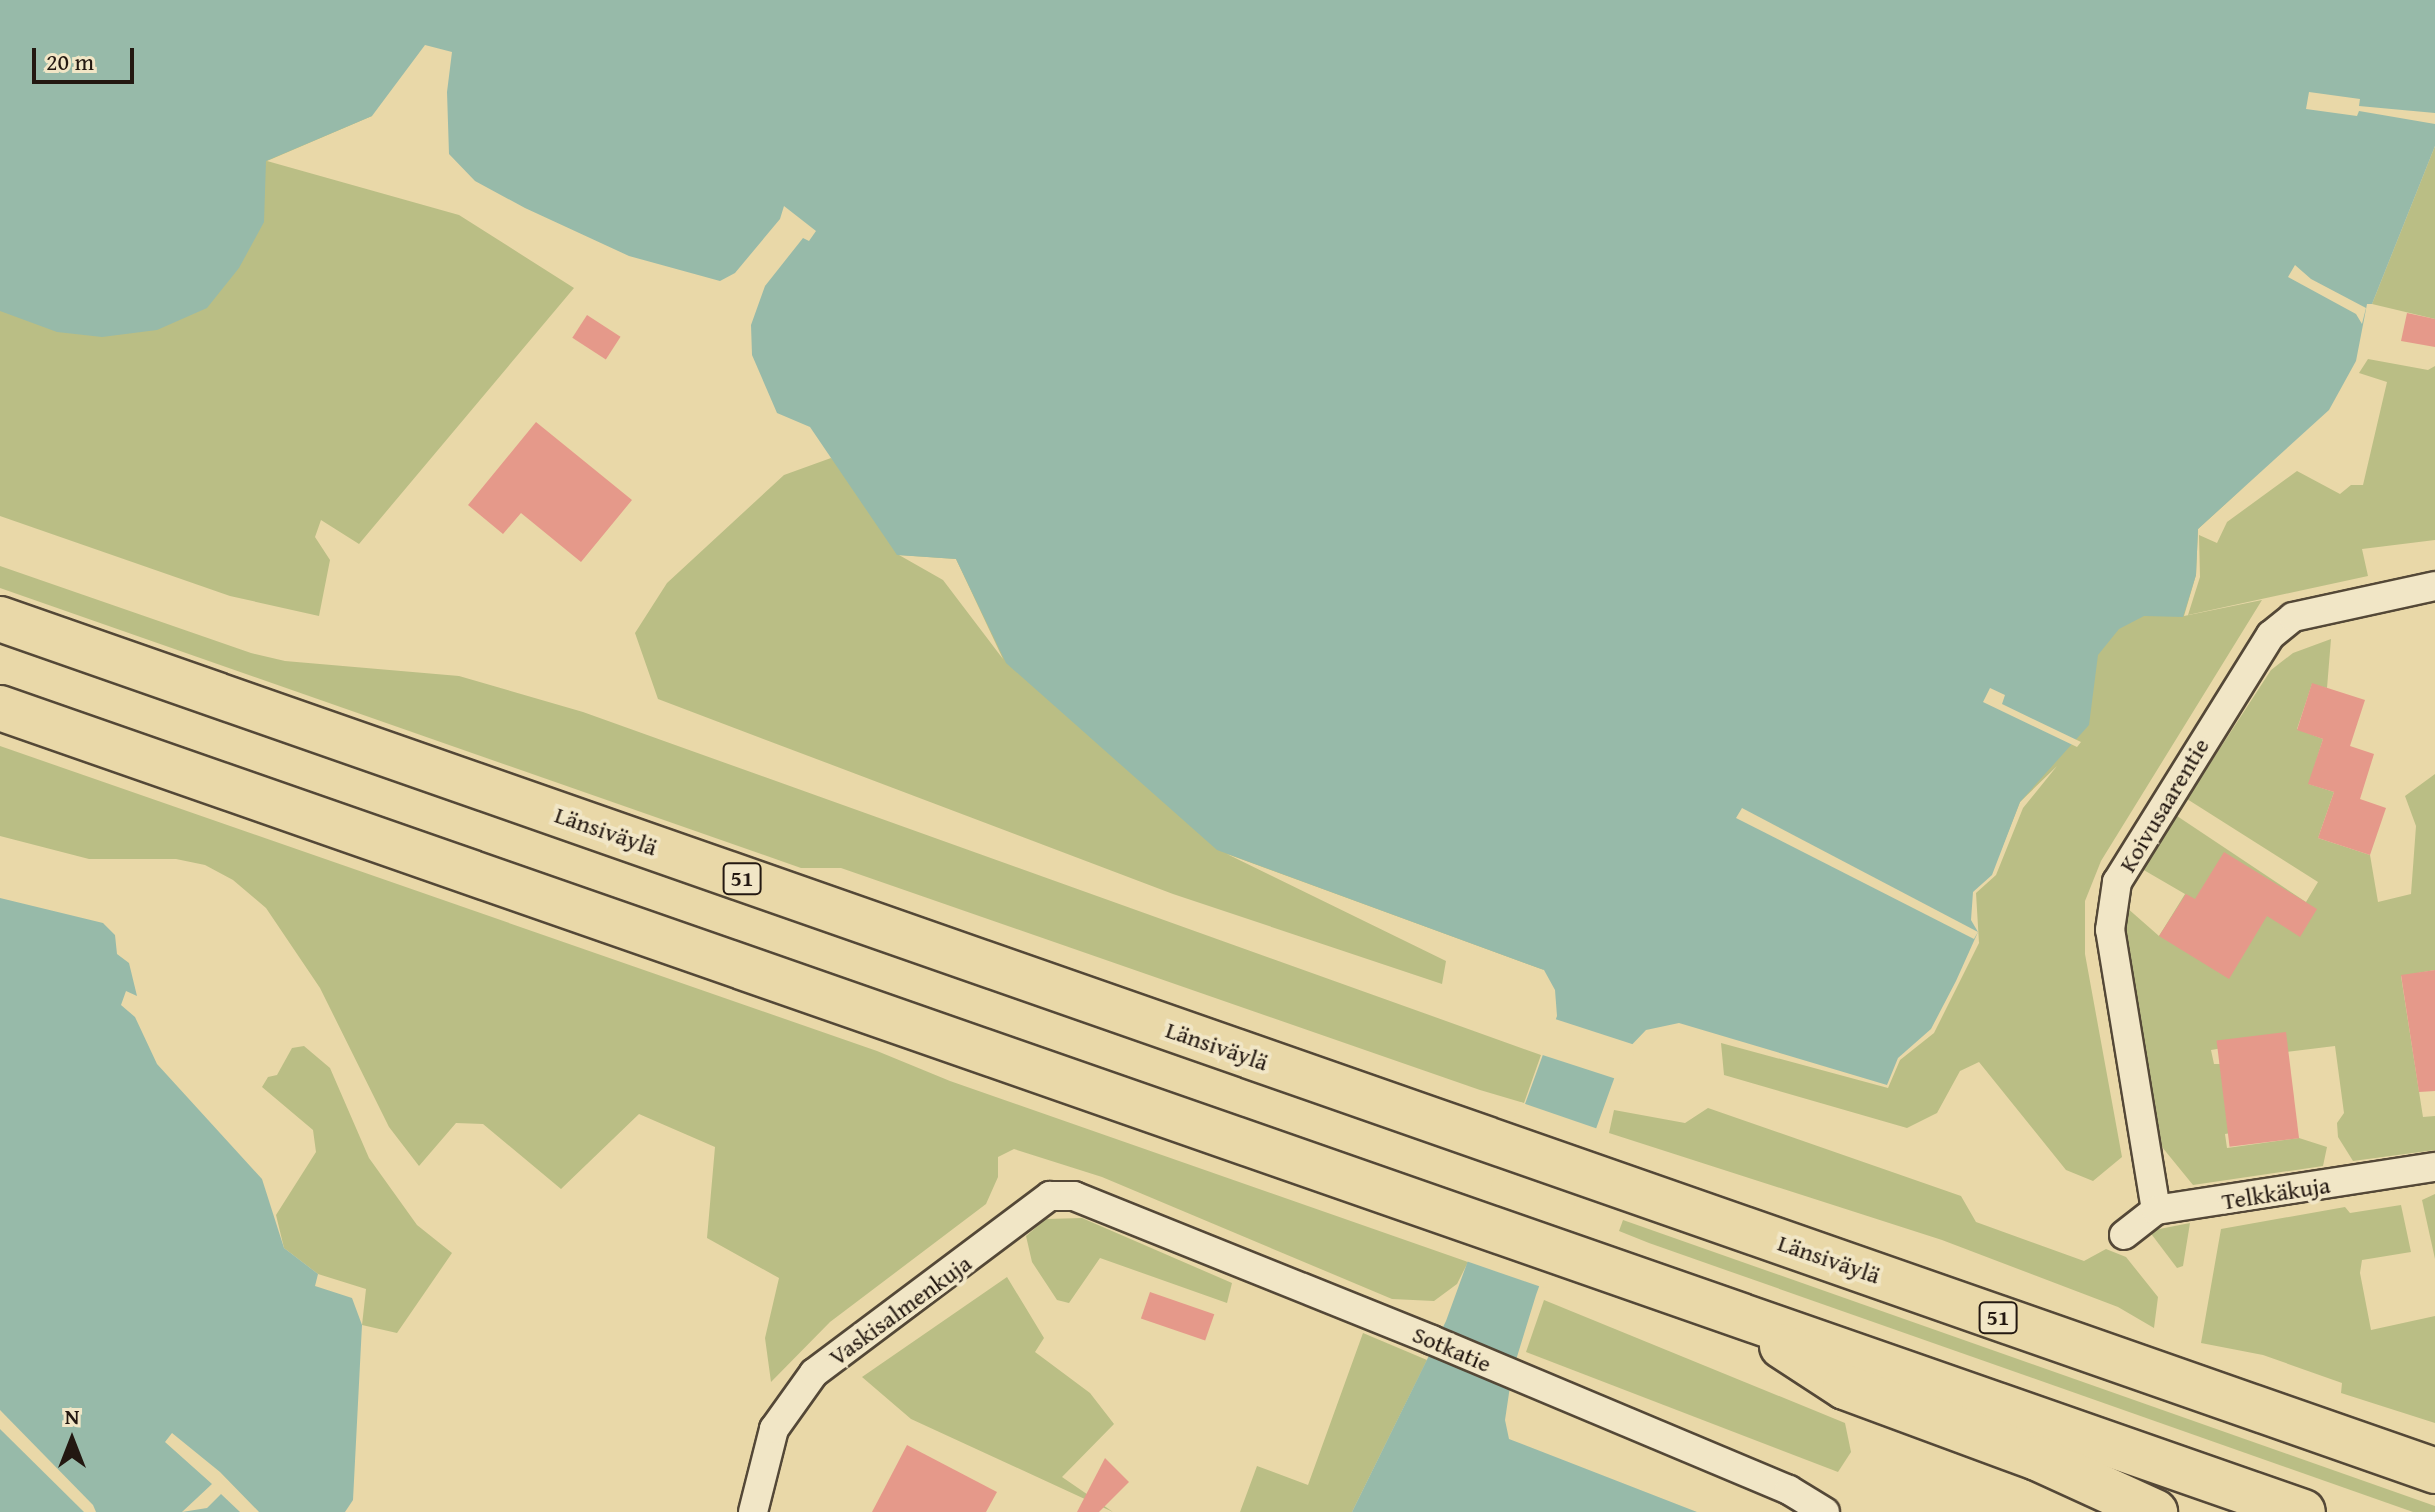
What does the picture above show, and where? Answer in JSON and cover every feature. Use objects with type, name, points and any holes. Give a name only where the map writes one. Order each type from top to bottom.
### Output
[{"type":"highway","name":"Länsiväylä","points":[[0,619],[2435,1471]]},
{"type":"highway","points":[[0,708],[1566,1252],[2303,1512]]},
{"type":"highway","points":[[1720,1306],[1845,1387],[2037,1458],[2155,1512]]},
{"type":"street","name":"Koivusaarentie","points":[[2156,1210],[2110,930],[2117,882],[2271,635],[2293,617],[2435,586]]},
{"type":"street","name":"Telkkäkuja","points":[[2124,1235],[2156,1210],[2435,1167]]},
{"type":"street","name":"Vaskisalmenkuja","points":[[753,1512],[774,1429],[814,1373],[879,1319],[972,1259],[1035,1203],[1050,1196],[1074,1196]]},
{"type":"street","name":"Sotkatie","points":[[1074,1196],[1432,1340],[1789,1490],[1825,1512]]},
{"type":"green space","points":[[0,0],[372,116],[267,161],[459,215],[574,288],[359,544],[321,520],[315,537],[330,560],[319,616],[230,596],[0,516],[0,311],[4,311]]},
{"type":"green space","points":[[2435,146],[2435,319],[2372,304]]},
{"type":"green space","points":[[2368,359],[2428,370],[2435,366],[2435,540],[2362,549],[2368,576],[2188,615],[2200,577],[2199,535],[2217,543],[2227,522],[2297,471],[2340,494],[2351,485],[2363,485],[2387,382],[2359,373]]},
{"type":"green space","points":[[831,458],[1544,970],[1227,854],[1446,961],[1442,984],[1173,894],[658,699],[635,633],[667,583],[784,475]],"holes":[[[899,555],[956,559],[1003,659],[943,580]]]},
{"type":"green space","points":[[2245,486],[2198,529],[2196,575],[2184,616],[2262,600],[2101,861],[2085,901],[2085,954],[2122,1157],[2093,1181],[2066,1170],[1979,1062],[1960,1071],[1937,1113],[1907,1128],[1724,1075],[1721,1043],[1888,1088],[1900,1060],[1934,1033],[1979,943],[1976,893],[1996,875],[2023,808],[2057,766],[2020,802],[2001,850],[2014,688]]},
{"type":"green space","points":[[0,566],[251,653],[285,661],[459,676],[583,712],[1541,1055],[1524,1103],[1480,1090],[841,868],[801,868],[0,588]]},
{"type":"green space","points":[[2331,639],[2327,688],[2312,684],[2297,729],[2323,739],[2309,784],[2334,792],[2318,838],[2370,855],[2378,902],[2411,894],[2416,826],[2405,796],[2435,774],[2435,970],[2401,976],[2423,1117],[2435,1116],[2435,1150],[2353,1161],[2338,1137],[2337,1123],[2344,1113],[2335,1046],[2286,1052],[2283,1038],[2211,1050],[2214,1064],[2220,1064],[2231,1133],[2225,1134],[2227,1148],[2299,1138],[2327,1147],[2323,1166],[2193,1185],[2162,1147],[2125,945],[2126,907],[2159,936],[2185,894],[2142,869],[2177,816],[2306,902],[2318,882],[2187,799],[2271,670],[2293,653]]},
{"type":"green space","points":[[0,746],[877,1051],[950,1081],[1468,1262],[1457,1284],[1434,1301],[1392,1299],[1102,1177],[1014,1149],[998,1157],[998,1177],[986,1204],[830,1322],[771,1382],[765,1338],[779,1278],[707,1238],[715,1147],[639,1114],[561,1189],[483,1124],[456,1123],[419,1166],[389,1127],[320,988],[266,908],[233,880],[205,865],[176,859],[89,859],[0,836]]},
{"type":"green space","points":[[304,1046],[330,1068],[369,1158],[417,1225],[452,1253],[397,1333],[362,1325],[366,1289],[318,1274],[284,1248],[276,1215],[316,1152],[313,1130],[262,1087],[268,1077],[277,1075],[292,1048]]},
{"type":"green space","points":[[1708,1108],[1961,1196],[1976,1222],[2084,1261],[2106,1249],[2126,1257],[2158,1297],[2154,1328],[2118,1307],[1942,1240],[1609,1133],[1614,1110],[1685,1123]]},
{"type":"green space","points":[[2435,1194],[2435,1259],[2422,1200]]},
{"type":"green space","points":[[2401,1205],[2411,1252],[2362,1260],[2360,1273],[2371,1330],[2435,1316],[2435,1423],[2341,1393],[2342,1383],[2263,1355],[2201,1343],[2221,1229],[2345,1207],[2350,1213]]},
{"type":"green space","points":[[1082,1218],[1232,1283],[1227,1303],[1100,1258],[1069,1303],[1057,1300],[1032,1262],[1026,1236],[1046,1219]]},
{"type":"green space","points":[[1623,1220],[2435,1506],[2435,1512],[2413,1512],[1649,1243],[1619,1231]]},
{"type":"green space","points":[[2190,1223],[2183,1266],[2177,1268],[2149,1231]]},
{"type":"green space","points":[[1007,1277],[1044,1338],[1035,1352],[1090,1393],[1114,1424],[1062,1477],[1113,1512],[911,1419],[862,1377]]},
{"type":"green space","points":[[1544,1300],[1845,1423],[1851,1452],[1838,1472],[1526,1352]]},
{"type":"green space","points":[[1363,1333],[1427,1360],[1352,1512],[1240,1512],[1257,1466],[1308,1485]]},
{"type":"shaded area","points":[[0,0],[2435,0],[2435,146],[2372,304],[2367,304],[2356,361],[2329,410],[2198,529],[2196,575],[2183,617],[2144,616],[2119,629],[2098,655],[2089,725],[2020,802],[1992,875],[1973,892],[1971,920],[1978,932],[1956,981],[1931,1029],[1898,1058],[1887,1085],[1679,1023],[1646,1030],[1623,1054],[1536,1295],[1512,1373],[1505,1420],[1509,1439],[1697,1512],[1352,1512],[1446,1321],[1557,1016],[1555,990],[1544,970],[1217,850],[1006,663],[956,559],[897,555],[810,427],[777,413],[752,355],[751,325],[765,286],[803,238],[809,241],[816,231],[784,206],[780,219],[735,273],[720,281],[629,256],[525,208],[475,181],[449,154],[447,92],[452,52],[425,45],[372,116],[266,161],[264,222],[239,268],[207,308],[157,330],[102,337],[57,332],[0,311]]},
{"type":"shaded area","points":[[0,898],[103,923],[115,935],[117,954],[129,963],[137,996],[126,991],[121,1005],[135,1017],[157,1064],[262,1179],[284,1248],[318,1274],[315,1286],[352,1298],[362,1325],[353,1500],[345,1512],[0,1512]]},
{"type":"pier","points":[[2309,92],[2360,99],[2359,106],[2435,113],[2435,124],[2359,111],[2357,116],[2306,109]]},
{"type":"pier","points":[[2295,265],[2311,279],[2366,308],[2362,324],[2356,314],[2288,277]]},
{"type":"pier","points":[[1990,688],[2005,695],[2002,704],[2081,742],[2077,747],[1983,702]]},
{"type":"pier","points":[[1742,808],[1978,932],[1974,939],[1736,818]]},
{"type":"pier","points":[[1552,1018],[1637,1046],[1625,1082],[1540,1054]]},
{"type":"pier","points":[[1520,1102],[1600,1130],[1546,1289],[1465,1261]]},
{"type":"pier","points":[[0,1410],[93,1505],[96,1512],[84,1512],[0,1429]]},
{"type":"pier","points":[[172,1433],[220,1472],[259,1512],[240,1512],[221,1494],[207,1508],[182,1512],[212,1484],[165,1442]]},
{"type":"building","points":[[2407,313],[2435,319],[2435,347],[2401,341]]},
{"type":"building","points":[[587,315],[621,337],[606,359],[572,338]]},
{"type":"building","points":[[536,422],[632,500],[581,562],[521,513],[503,534],[468,505]]},
{"type":"building","points":[[2312,683],[2365,700],[2350,746],[2374,754],[2360,799],[2386,808],[2370,855],[2318,838],[2334,792],[2308,784],[2323,739],[2297,730]]},
{"type":"building","points":[[2224,852],[2317,909],[2300,937],[2267,916],[2229,979],[2159,936],[2186,894],[2195,899]]},
{"type":"building","points":[[2435,970],[2435,1091],[2419,1092],[2401,975]]},
{"type":"building","points":[[2286,1032],[2299,1138],[2230,1147],[2217,1041]]},
{"type":"building","points":[[1150,1292],[1214,1314],[1205,1341],[1141,1318]]},
{"type":"building","points":[[907,1445],[997,1492],[986,1512],[872,1512]]},
{"type":"building","points":[[1105,1458],[1129,1482],[1099,1512],[1077,1512]]}]
